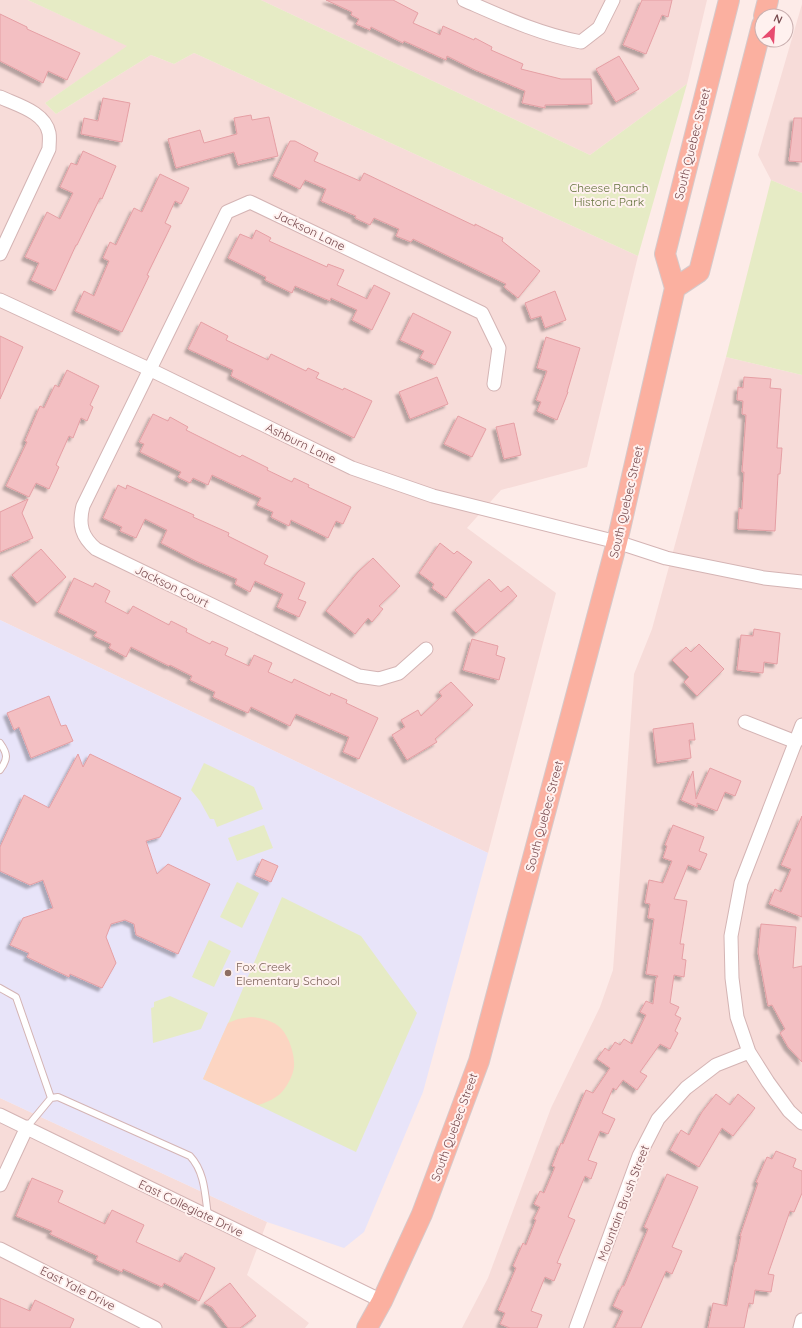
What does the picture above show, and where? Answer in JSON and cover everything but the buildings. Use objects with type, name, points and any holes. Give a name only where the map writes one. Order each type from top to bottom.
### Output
[{"type":"main road","name":"South Quebec Street","points":[[367,1328],[382,1301],[422,1214],[478,1061],[617,542],[675,288],[664,254],[729,0]]},
{"type":"main road","points":[[675,288],[699,272],[756,48]]},
{"type":"street","points":[[464,0],[529,28],[557,37],[581,42],[599,28],[613,0]]},
{"type":"street","points":[[0,97],[37,114],[46,124],[49,133],[49,149],[0,254]]},
{"type":"street","name":"Jackson Lane","points":[[151,370],[227,212],[250,202],[482,313],[499,348],[494,384]]},
{"type":"street","name":"Ashburn Lane","points":[[0,300],[151,370],[352,468],[433,496],[617,542],[666,558],[764,578],[802,582]]},
{"type":"street","name":"Jackson Court","points":[[151,370],[83,506],[81,515],[82,529],[87,541],[96,549],[359,676],[379,679],[399,673],[426,649]]},
{"type":"street","points":[[745,722],[796,742]]},
{"type":"street","points":[[802,725],[742,883],[730,936],[732,978],[737,1017],[750,1052],[768,1082],[789,1111],[802,1123]]},
{"type":"street","name":"Mountain Brush Street","points":[[576,1328],[639,1156],[658,1119],[686,1088],[716,1065],[750,1052]]},
{"type":"street","name":"East Collegiate Drive","points":[[0,1115],[382,1301]]},
{"type":"street","points":[[0,1185],[26,1127]]},
{"type":"street","name":"East Yale Drive","points":[[0,1249],[155,1328]]},
{"type":"street","points":[[800,1328],[802,1320]]},
{"type":"lane","points":[[0,743],[6,751],[6,762],[0,770]]},
{"type":"lane","points":[[0,988],[16,997],[51,1098]]},
{"type":"lane","points":[[26,1127],[51,1098],[58,1097],[190,1156],[196,1163],[202,1176],[208,1216]]},
{"type":"shaded area","points":[[0,0],[28,0],[128,46],[45,103],[56,114],[151,55],[174,64],[194,53],[638,256],[587,467],[501,490],[467,528],[556,593],[488,853],[0,620]]},
{"type":"shaded area","points":[[261,0],[707,0],[687,84],[590,155]]},
{"type":"shaded area","points":[[802,4],[802,193],[771,180],[758,155],[789,48],[794,48],[794,31]]},
{"type":"shaded area","points":[[726,357],[802,375],[802,1328],[462,1328],[488,1278],[551,1108],[600,1007],[613,970],[634,674],[652,629]]},
{"type":"shaded area","name":"Fox Creek Elementary School","points":[[0,620],[488,853],[423,1092],[364,1232],[344,1248],[267,1222],[0,1098]]},
{"type":"shaded area","points":[[0,1098],[267,1222],[247,1275],[309,1323],[305,1328],[0,1328]]},
{"type":"green space","name":"Cheese Ranch Historic Park","points":[[28,0],[261,0],[590,155],[687,84],[638,256],[194,53],[174,64],[151,55],[56,114],[45,103],[127,46]]},
{"type":"green space","points":[[771,180],[802,193],[802,375],[726,357]]},
{"type":"green space","points":[[204,763],[254,787],[263,809],[217,827],[214,819],[210,819],[200,801],[191,790]]},
{"type":"green space","points":[[264,825],[273,848],[237,861],[228,838]]},
{"type":"green space","points":[[237,882],[259,893],[242,928],[220,917]]},
{"type":"green space","points":[[282,897],[361,936],[417,1013],[356,1152],[203,1079]]},
{"type":"green space","points":[[209,940],[231,951],[214,987],[192,977]]},
{"type":"green space","points":[[170,996],[208,1013],[201,1029],[153,1043],[151,1008],[154,1007],[154,1002]]},
{"type":"sand","points":[[251,1017],[268,1021],[281,1028],[290,1044],[294,1062],[294,1067],[289,1082],[278,1096],[258,1105],[203,1079],[228,1023],[238,1019]]},
{"type":"place","name":"Fox Creek Elementary School","points":[[228,973]]}]
